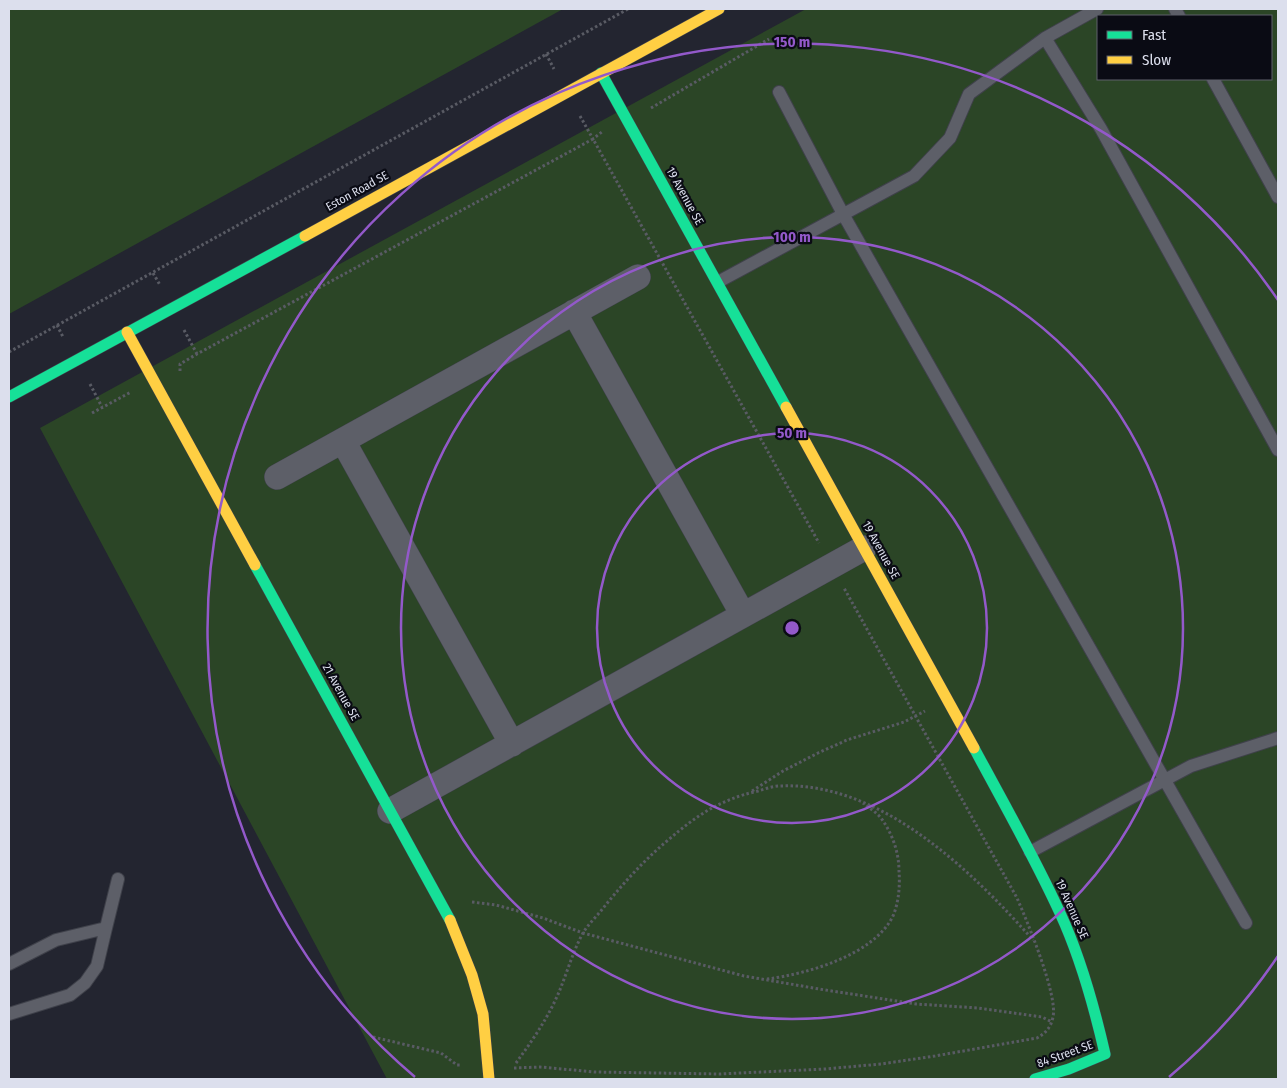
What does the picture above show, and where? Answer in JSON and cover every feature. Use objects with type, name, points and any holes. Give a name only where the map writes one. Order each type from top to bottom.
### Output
[{"type":"street","name":"Eston Road SE","points":[[9,397],[719,9]]},
{"type":"street","name":"19 Avenue SE","points":[[601,73],[718,282],[1030,852],[1061,914],[1079,962],[1094,1005],[1105,1054]]},
{"type":"street","points":[[277,477],[638,277]]},
{"type":"street","points":[[574,312],[743,615]]},
{"type":"street","name":"21 Avenue SE","points":[[127,332],[450,920],[464,951],[483,1014],[489,1079]]},
{"type":"street","points":[[343,441],[512,744]]},
{"type":"street","points":[[390,811],[864,548]]},
{"type":"street","name":"84 Street SE","points":[[1035,1079],[1069,1069],[1105,1054]]},
{"type":"lane","points":[[718,282],[914,176],[950,138],[969,94],[1045,38],[1098,9]]},
{"type":"lane","points":[[1045,38],[1102,129],[1278,450]]},
{"type":"lane","points":[[1214,80],[1278,197]]},
{"type":"lane","points":[[779,92],[843,214],[1246,923]]},
{"type":"lane","points":[[1030,852],[1191,766],[1278,738]]},
{"type":"lane","points":[[9,1014],[70,995],[86,983],[97,966],[118,879]]},
{"type":"lane","points":[[9,964],[56,940],[106,928]]},
{"type":"path","points":[[9,352],[628,9]]},
{"type":"path","points":[[650,108],[769,39]]},
{"type":"path","points":[[546,54],[552,66]]},
{"type":"path","points":[[583,122],[593,139]]},
{"type":"path","points":[[153,273],[159,284]]},
{"type":"path","points":[[57,325],[63,337]]},
{"type":"path","points":[[189,339],[197,354]]},
{"type":"path","points":[[94,391],[102,407]]},
{"type":"path","points":[[92,413],[125,395]]},
{"type":"path","points":[[750,793],[783,771],[818,753],[848,740],[904,722],[931,708]]},
{"type":"path","points":[[512,1068],[546,1019],[583,933],[627,880],[650,856],[709,808],[750,793],[779,786],[817,788],[856,798],[893,817],[956,862],[995,897],[1034,941]]},
{"type":"path","points":[[764,979],[803,972],[860,950],[881,932],[893,916],[900,889],[900,880],[899,861],[892,837],[880,816],[856,798]]},
{"type":"path","points":[[466,902],[496,905],[543,918],[583,933],[710,968],[836,992],[916,1004],[978,1008],[1042,1017],[1052,1022]]},
{"type":"path","points":[[373,1037],[441,1053],[457,1064]]},
{"type":"green space","points":[[9,9],[563,9],[9,314]]},
{"type":"green space","points":[[806,9],[1278,9],[1278,1079],[387,1079],[40,428]]},
{"type":"traffic: fast","points":[[601,73],[786,407]]},
{"type":"traffic: fast","points":[[9,397],[305,236]]},
{"type":"traffic: fast","points":[[255,565],[450,920]]},
{"type":"traffic: fast","points":[[974,748],[1029,850],[1068,930],[1086,982],[1105,1054],[1069,1069],[1035,1079]]},
{"type":"traffic: slow","points":[[305,236],[719,9]]},
{"type":"traffic: slow","points":[[127,332],[255,565]]},
{"type":"traffic: slow","points":[[786,407],[974,748]]},
{"type":"traffic: slow","points":[[450,920],[472,975],[483,1014],[489,1079]]}]
